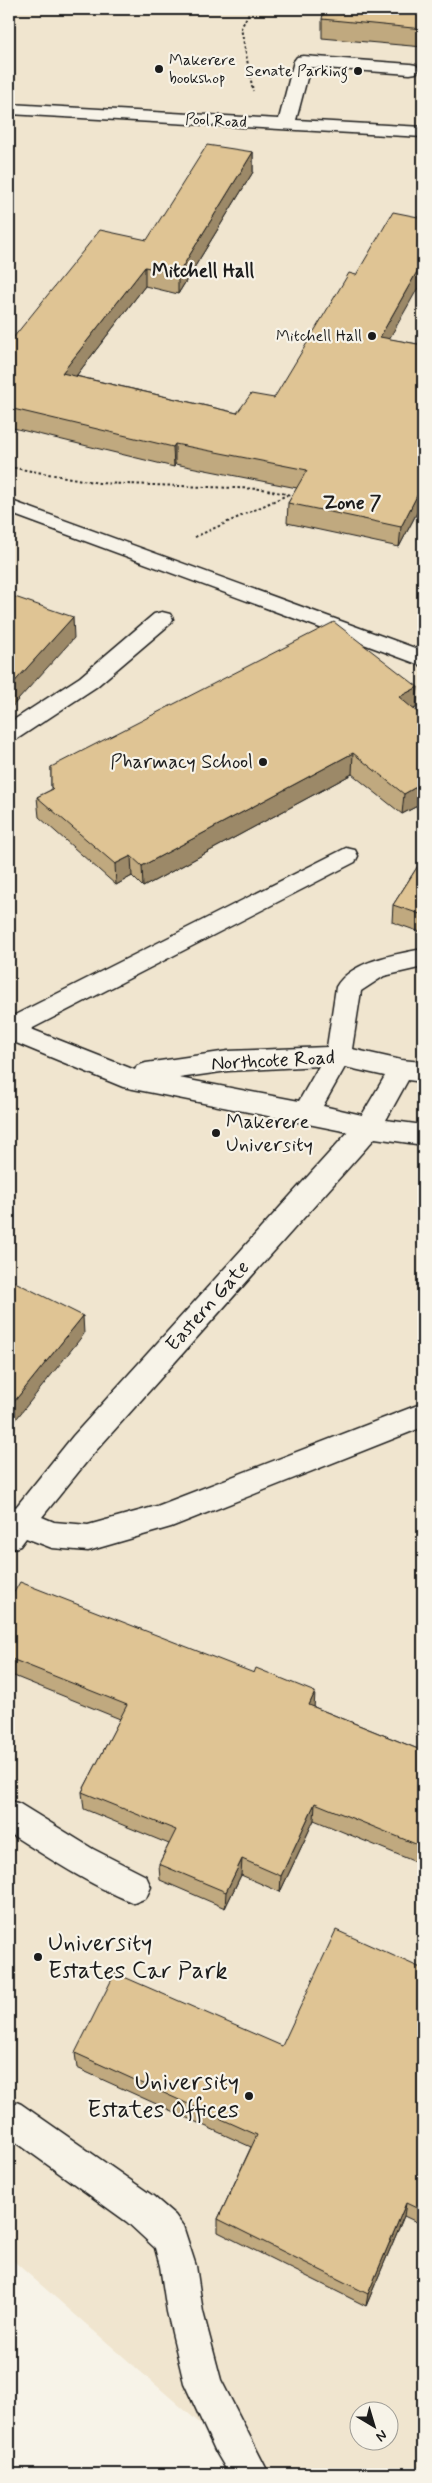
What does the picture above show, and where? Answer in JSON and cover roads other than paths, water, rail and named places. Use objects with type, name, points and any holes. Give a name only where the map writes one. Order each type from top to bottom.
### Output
[{"type":"lane","points":[[286,124],[303,61],[410,69]]},
{"type":"lane","name":"Pool Road","points":[[9,108],[423,132]]},
{"type":"lane","points":[[9,506],[150,556],[307,618],[423,659]]},
{"type":"lane","points":[[9,734],[88,682],[162,620]]},
{"type":"lane","points":[[9,1029],[346,856]]},
{"type":"lane","points":[[306,1112],[338,1056],[349,987],[376,969],[423,958]]},
{"type":"lane","name":"Northcote Road","points":[[9,1029],[123,1077],[306,1112],[369,1127],[423,1135]]},
{"type":"lane","name":"Northcote Road","points":[[123,1077],[228,1061],[338,1056],[412,1071]]},
{"type":"lane","name":"Eastern Gate","points":[[13,1526],[369,1127],[412,1071]]},
{"type":"lane","points":[[13,1526],[52,1535],[88,1538],[160,1518],[423,1415]]},
{"type":"lane","points":[[9,1815],[81,1860],[134,1887]]},
{"type":"lane","points":[[9,2116],[140,2209],[162,2228],[170,2239],[178,2266],[185,2312],[203,2383],[229,2439],[250,2474]]},
{"type":"place","name":"Makerere bookshop","points":[[159,69]]},
{"type":"place","name":"Senate Parking","points":[[358,71]]},
{"type":"place","name":"Mitchell Hall","points":[[372,336]]},
{"type":"place","name":"Pharmacy School","points":[[263,762]]},
{"type":"place","name":"Makerere University","points":[[216,1133]]},
{"type":"place","name":"University Estates Car Park","points":[[38,1957]]},
{"type":"place","name":"University Estates Offices","points":[[249,2096]]},
{"type":"district","name":"Mitchell Hall","points":[[203,271]]},
{"type":"district","name":"Zone 7","points":[[352,503]]}]
